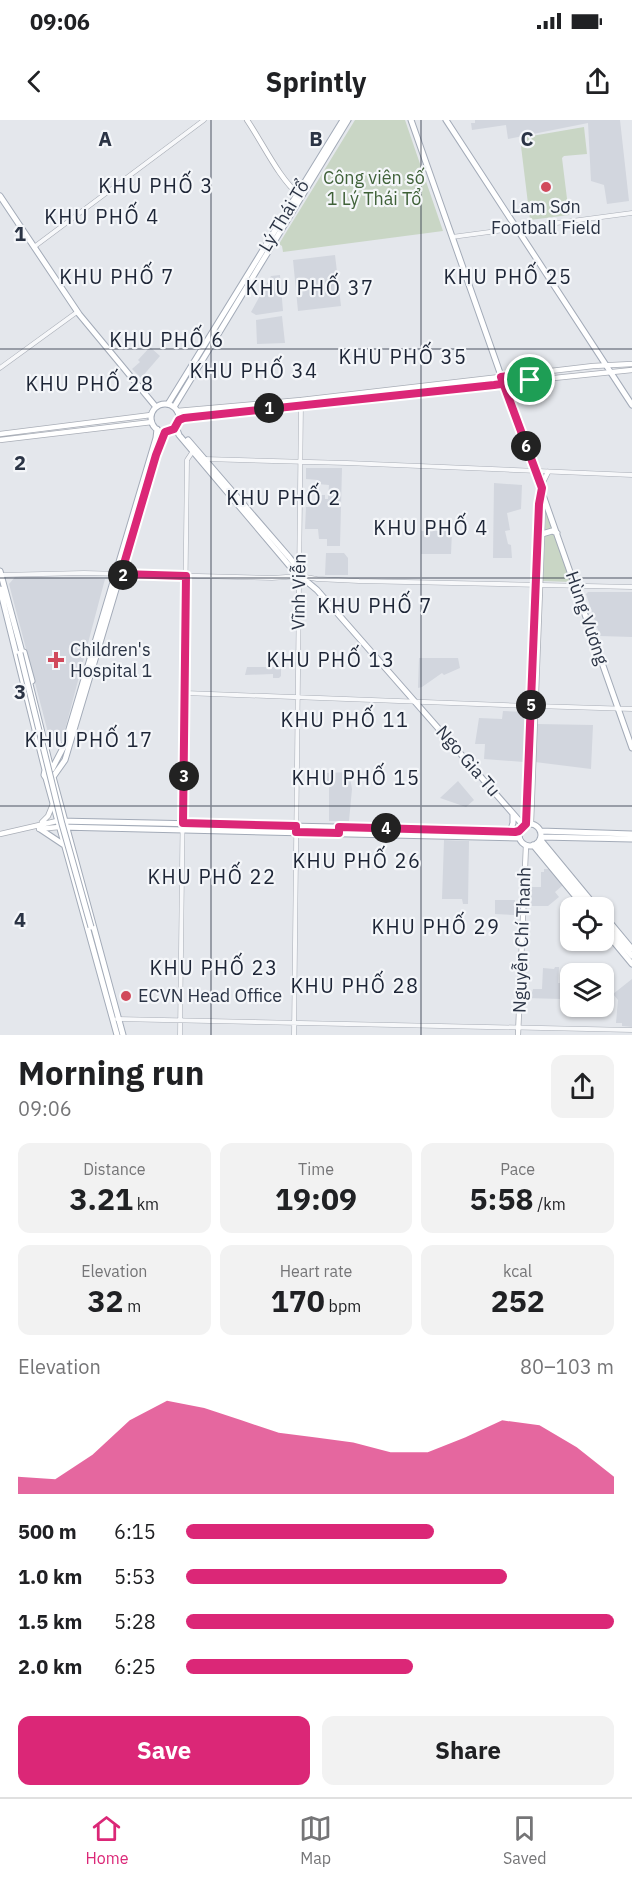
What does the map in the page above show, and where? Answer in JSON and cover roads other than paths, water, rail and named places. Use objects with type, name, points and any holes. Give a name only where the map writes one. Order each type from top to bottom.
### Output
[{"type":"main road","points":[[247,120],[290,185],[300,194]]},
{"type":"main road","name":"Lý Thái Tổ","points":[[173,408],[343,120]]},
{"type":"main road","name":"Lý Thái Tổ","points":[[300,194],[348,120]]},
{"type":"main road","points":[[411,120],[502,380]]},
{"type":"main road","points":[[446,120],[632,405]]},
{"type":"main road","points":[[0,196],[77,312],[156,408]]},
{"type":"main road","points":[[502,380],[529,373],[632,364]]},
{"type":"main road","points":[[179,420],[301,403],[502,380],[530,380],[632,370]]},
{"type":"main road","points":[[529,373],[530,380]]},
{"type":"main road","name":"Hùng Vương","points":[[502,380],[632,748]]},
{"type":"main road","points":[[177,429],[165,432],[157,429],[152,422],[151,415],[156,408],[162,404],[173,408],[301,403]]},
{"type":"main road","points":[[173,408],[179,420],[177,429],[179,435],[293,570],[299,574]]},
{"type":"main road","points":[[0,434],[151,415]]},
{"type":"main road","points":[[0,440],[152,422]]},
{"type":"main road","points":[[118,575],[157,429]]},
{"type":"main road","name":"Ngo Gia Tu","points":[[177,429],[288,555],[299,574],[317,590],[513,812],[527,824],[537,826],[538,839]]},
{"type":"main road","points":[[50,772],[65,760],[84,687],[118,575],[165,432]]},
{"type":"main road","points":[[519,835],[527,824],[540,498],[548,472]]},
{"type":"main road","points":[[538,585],[542,534],[540,522]]},
{"type":"main road","points":[[542,534],[549,531],[557,533]]},
{"type":"main road","points":[[1,575],[3,591],[49,753],[53,804],[87,939]]},
{"type":"main road","points":[[3,591],[12,612],[19,650],[62,824],[116,1020],[123,1035]]},
{"type":"main road","points":[[15,631],[50,772],[85,887],[93,920],[96,947]]},
{"type":"main road","points":[[50,772],[59,758],[84,687]]},
{"type":"main road","points":[[49,753],[59,758]]},
{"type":"main road","points":[[38,827],[48,816],[53,804]]},
{"type":"main road","points":[[510,832],[513,812]]},
{"type":"main road","points":[[0,834],[58,824],[65,820],[519,835]]},
{"type":"main road","points":[[58,824],[66,827],[183,830],[296,829]]},
{"type":"main road","points":[[38,827],[64,845]]},
{"type":"main road","points":[[339,830],[510,832],[519,835],[526,845],[538,839],[631,837]]},
{"type":"main road","points":[[538,839],[583,897]]},
{"type":"main road","points":[[538,839],[583,897]]},
{"type":"main road","name":"Nguyễn Chí Thanh","points":[[518,1035],[526,845]]},
{"type":"main road","points":[[83,917],[96,947]]},
{"type":"main road","points":[[614,929],[631,953]]},
{"type":"main road","points":[[614,937],[632,963]]},
{"type":"main road","points":[[614,939],[631,953]]},
{"type":"main road","points":[[116,1020],[117,1035]]},
{"type":"street","points":[[33,247],[204,120]]},
{"type":"street","points":[[452,237],[632,213]]},
{"type":"street","points":[[0,368],[77,312]]},
{"type":"street","name":"Vĩnh Viễn","points":[[294,1035],[301,403]]},
{"type":"street","points":[[180,1035],[187,460],[193,451]]},
{"type":"street","points":[[205,459],[632,475]]},
{"type":"street","points":[[288,555],[296,555],[300,550]]},
{"type":"street","points":[[1,575],[84,573],[292,578],[299,574],[317,579],[357,581],[632,587]]},
{"type":"street","points":[[185,693],[632,709]]},
{"type":"street","points":[[116,1020],[632,1029]]},
{"type":"place","name":"Lam Sơn Football Field","points":[[546,187]]},
{"type":"place","name":"Children's Hospital 1","points":[[56,660]]},
{"type":"place","name":"ECVN Head Office","points":[[126,996]]},
{"type":"district","name":"KHU PHỐ 3","points":[[156,186]]},
{"type":"district","name":"KHU PHỐ 4","points":[[102,217]]},
{"type":"district","name":"KHU PHỐ 7","points":[[117,277]]},
{"type":"district","name":"KHU PHỐ 25","points":[[508,277]]},
{"type":"district","name":"KHU PHỐ 37","points":[[310,288]]},
{"type":"district","name":"KHU PHỐ 6","points":[[167,340]]},
{"type":"district","name":"KHU PHỐ 35","points":[[403,357]]},
{"type":"district","name":"KHU PHỐ 34","points":[[254,371]]},
{"type":"district","name":"KHU PHỐ 28","points":[[90,384]]},
{"type":"district","name":"KHU PHỐ 2","points":[[284,498]]},
{"type":"district","name":"KHU PHỐ 4","points":[[431,528]]},
{"type":"district","name":"KHU PHỐ 7","points":[[375,606]]},
{"type":"district","name":"KHU PHỐ 13","points":[[331,660]]},
{"type":"district","name":"KHU PHỐ 11","points":[[345,720]]},
{"type":"district","name":"KHU PHỐ 17","points":[[89,740]]},
{"type":"district","name":"KHU PHỐ 15","points":[[356,778]]},
{"type":"district","name":"KHU PHỐ 26","points":[[357,861]]},
{"type":"district","name":"KHU PHỐ 22","points":[[212,877]]},
{"type":"district","name":"KHU PHỐ 29","points":[[436,927]]},
{"type":"district","name":"KHU PHỐ 23","points":[[214,968]]},
{"type":"district","name":"KHU PHỐ 28","points":[[355,986]]},
{"type":"park label","name":"Công viên số 1 Lý Thái Tổ","points":[[374,188]]}]
